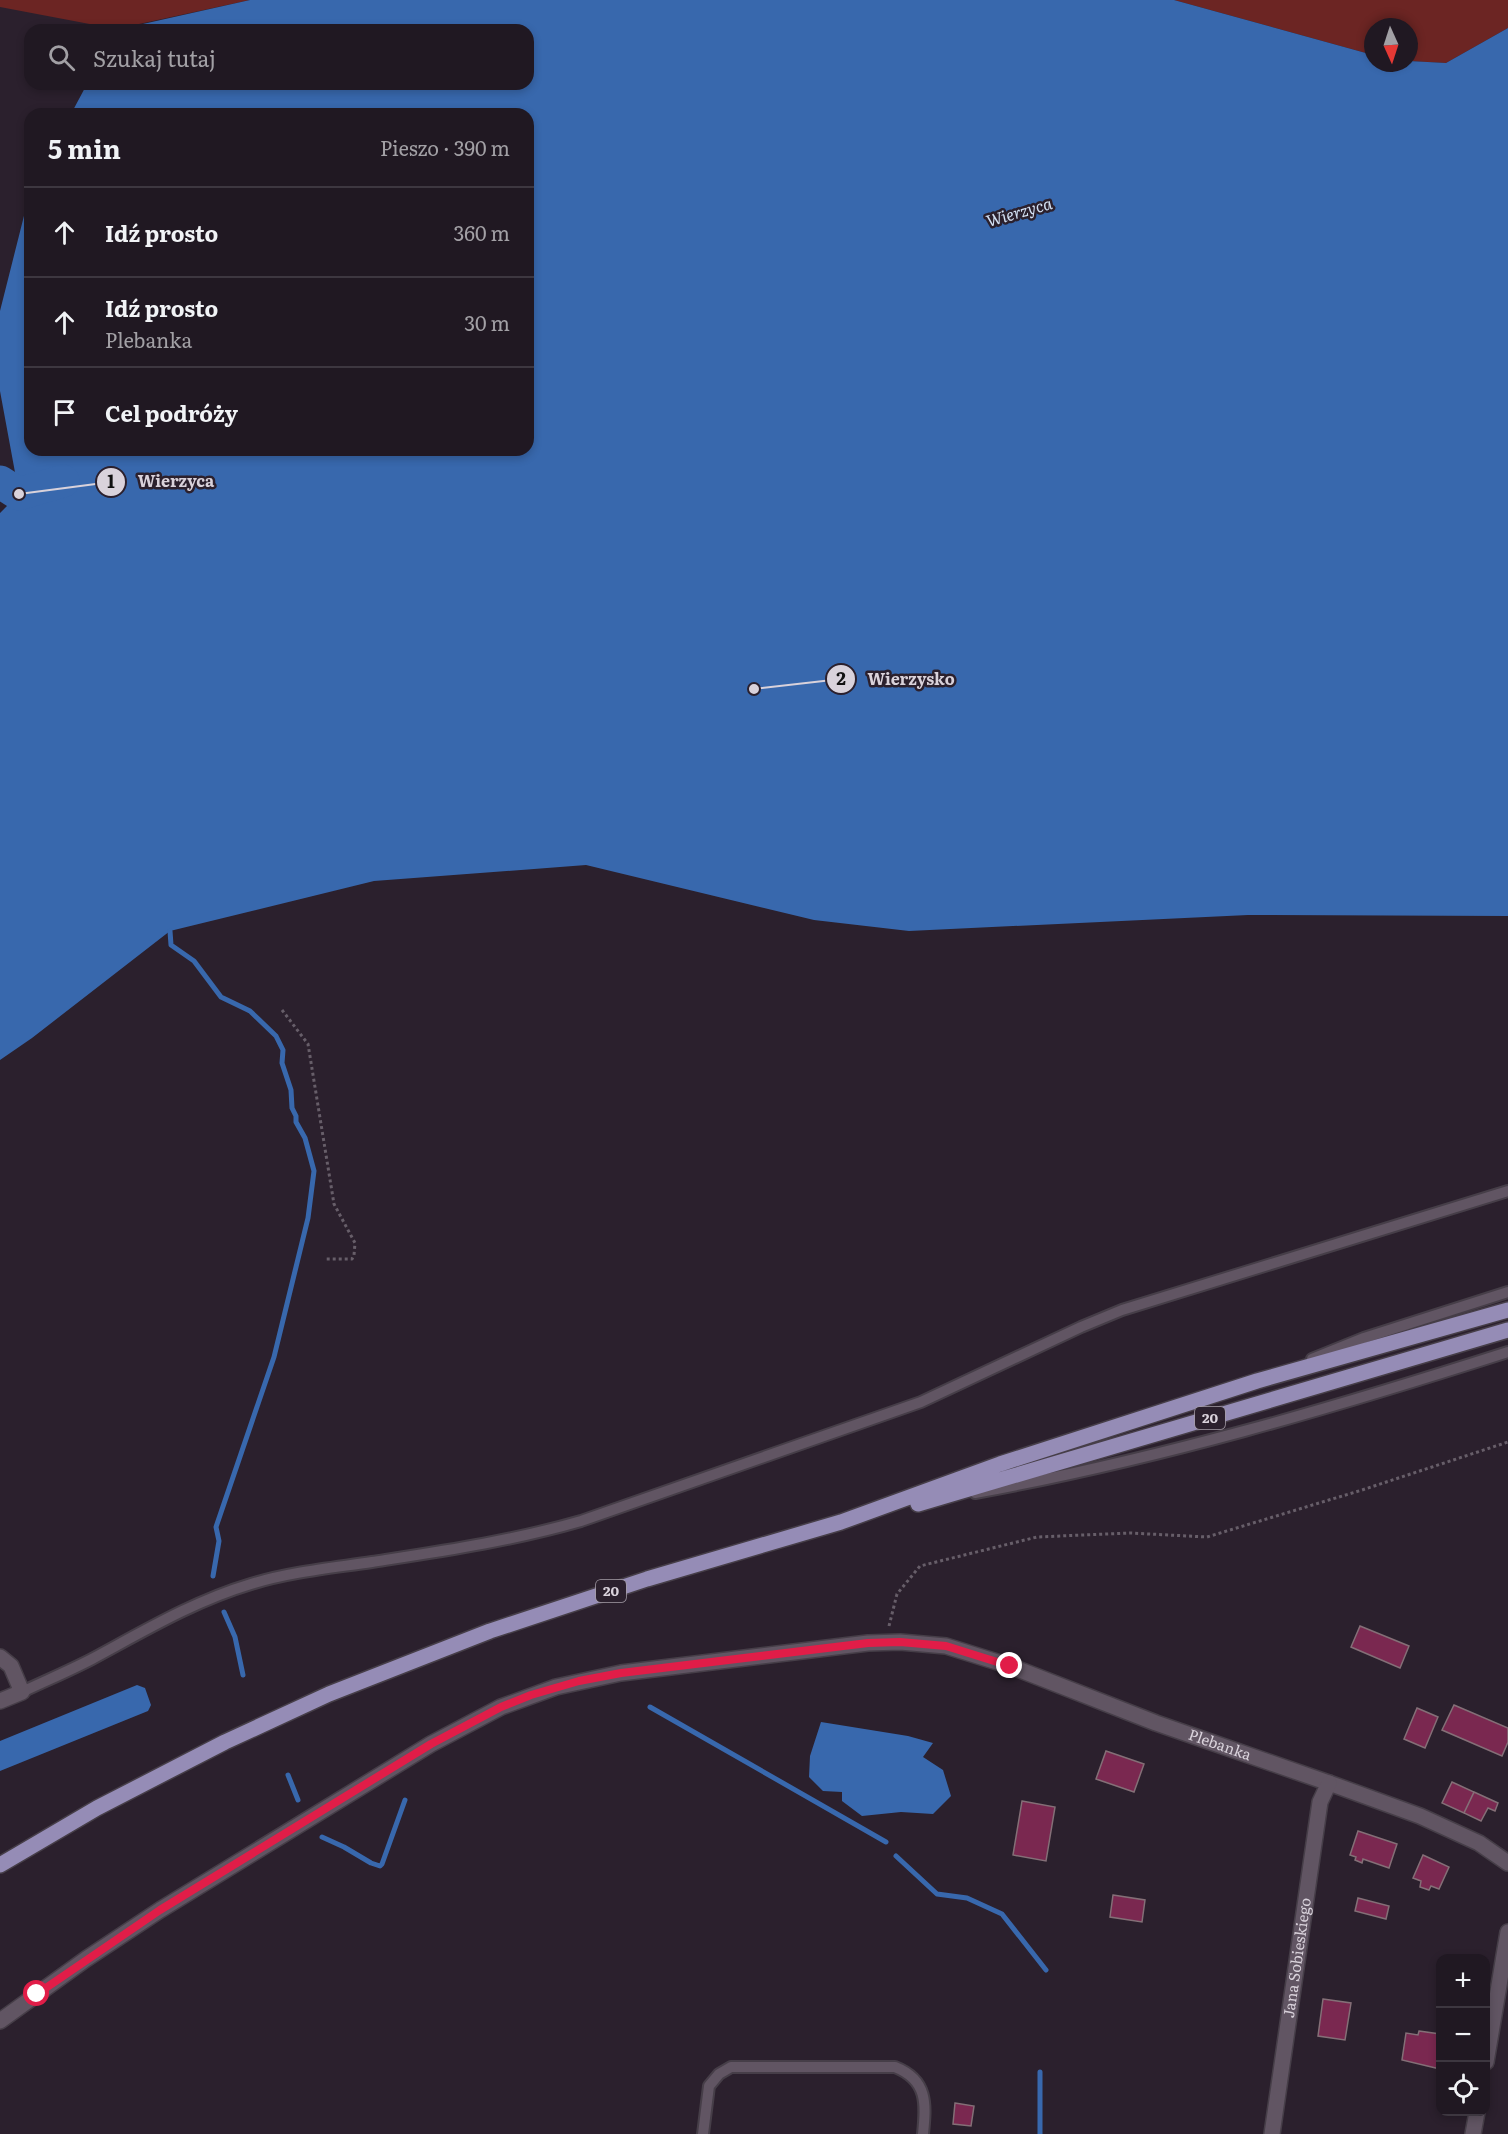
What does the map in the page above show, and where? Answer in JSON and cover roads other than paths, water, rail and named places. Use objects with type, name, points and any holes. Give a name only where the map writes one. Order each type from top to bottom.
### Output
[{"type":"main road","name":"20","points":[[841,1522],[1000,1464],[1257,1381],[1508,1310]]},
{"type":"main road","name":"20","points":[[0,1865],[97,1808],[225,1742],[384,1672],[490,1631],[647,1579],[841,1522],[913,1505],[1508,1330]]},
{"type":"street","name":"Plebanka","points":[[0,2021],[86,1959],[160,1910],[431,1744],[501,1707],[556,1687],[621,1673],[885,1642],[925,1643],[957,1649],[1010,1666],[1156,1723],[1419,1816],[1479,1843],[1508,1863]]},
{"type":"street","points":[[0,1657],[11,1666],[22,1692],[0,1701]]},
{"type":"street","name":"Jana Sobieskiego","points":[[1272,2134],[1320,1802],[1329,1783]]},
{"type":"street","points":[[1490,2033],[1508,1932]]},
{"type":"street","points":[[1473,2134],[1476,2116]]},
{"type":"lane","points":[[22,1692],[81,1665],[193,1605],[229,1591],[308,1572],[482,1546],[531,1536],[581,1521],[921,1401],[1122,1310],[1508,1191]]},
{"type":"lane","points":[[1257,1381],[1364,1338],[1508,1292]]},
{"type":"lane","points":[[913,1505],[1025,1484],[1194,1444],[1273,1423],[1508,1352]]},
{"type":"lane","points":[[703,2134],[709,2085],[718,2074],[731,2067],[895,2067],[912,2076],[924,2095],[923,2134]]},
{"type":"water","points":[[250,0],[1174,0],[1364,53],[1364,72],[1418,72],[1418,61],[1446,63],[1508,28],[1508,916],[1248,915],[909,931],[814,920],[586,865],[374,881],[170,931],[32,1038],[0,1060],[0,513],[19,494],[0,391],[0,311],[24,216],[24,456],[534,456],[534,108],[74,108],[84,90],[534,90],[534,24],[143,24]]},
{"type":"water","points":[[137,1685],[145,1688],[151,1705],[148,1711],[0,1771],[0,1741]]},
{"type":"water","points":[[821,1722],[908,1736],[933,1743],[923,1757],[943,1770],[951,1796],[933,1814],[901,1812],[862,1816],[842,1801],[842,1792],[823,1791],[809,1777],[810,1756]]},
{"type":"waterway","name":"Wierzyca","points":[[0,482],[19,494],[63,481]]},
{"type":"waterway","points":[[170,931],[171,945],[194,961],[221,997],[250,1011],[276,1036],[283,1050],[282,1063],[291,1090],[292,1108],[296,1122],[305,1138],[314,1171],[308,1218],[274,1357],[216,1527],[219,1541],[213,1576]]},
{"type":"waterway","points":[[224,1612],[235,1637],[243,1675]]},
{"type":"waterway","points":[[650,1707],[886,1842]]},
{"type":"waterway","points":[[288,1775],[298,1800]]},
{"type":"waterway","points":[[322,1837],[380,1866],[405,1800]]},
{"type":"waterway","points":[[896,1856],[937,1894],[967,1898],[1002,1914],[1046,1970]]},
{"type":"waterway","points":[[1040,2072],[1040,2134]]},
{"type":"place","name":"Wierzyca","points":[[19,494]]},
{"type":"place","name":"Wierzysko","points":[[754,689]]}]
